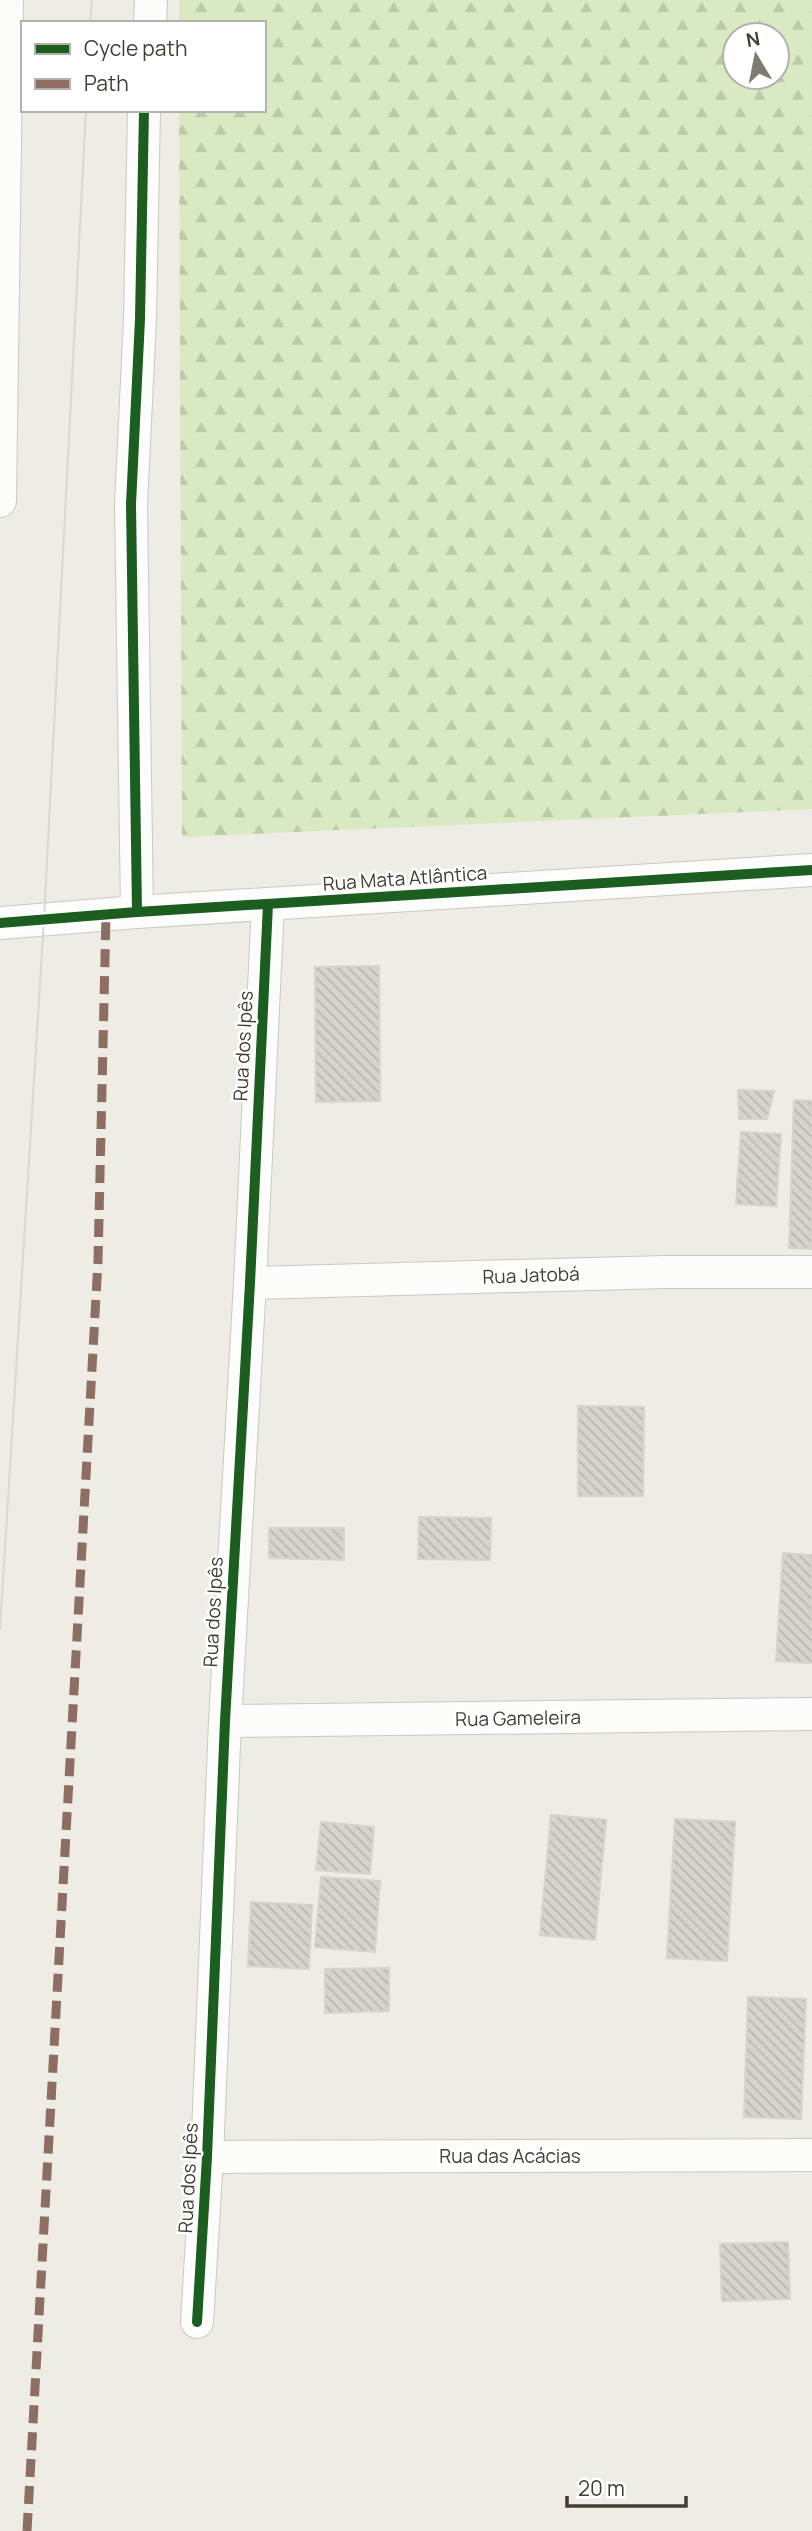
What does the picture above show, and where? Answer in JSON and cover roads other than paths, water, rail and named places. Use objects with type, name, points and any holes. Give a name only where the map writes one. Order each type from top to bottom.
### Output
[{"type":"street","points":[[0,501],[7,0]]},
{"type":"street","points":[[150,21],[151,0]]},
{"type":"street","points":[[137,912],[131,504],[140,319],[144,112]]},
{"type":"street","name":"Rua Mata Atlântica","points":[[0,923],[812,870]]},
{"type":"street","name":"Rua dos Ipês","points":[[197,2322],[268,904]]},
{"type":"street","name":"Rua Jatobá","points":[[250,1283],[665,1272],[812,1272]]},
{"type":"street","name":"Rua Gameleira","points":[[225,1721],[812,1714]]},
{"type":"street","name":"Rua das Acácias","points":[[207,2157],[812,2155]]},
{"type":"tram line","points":[[90,21],[92,0]]},
{"type":"tram line","points":[[0,1629],[44,919],[86,112]]}]
